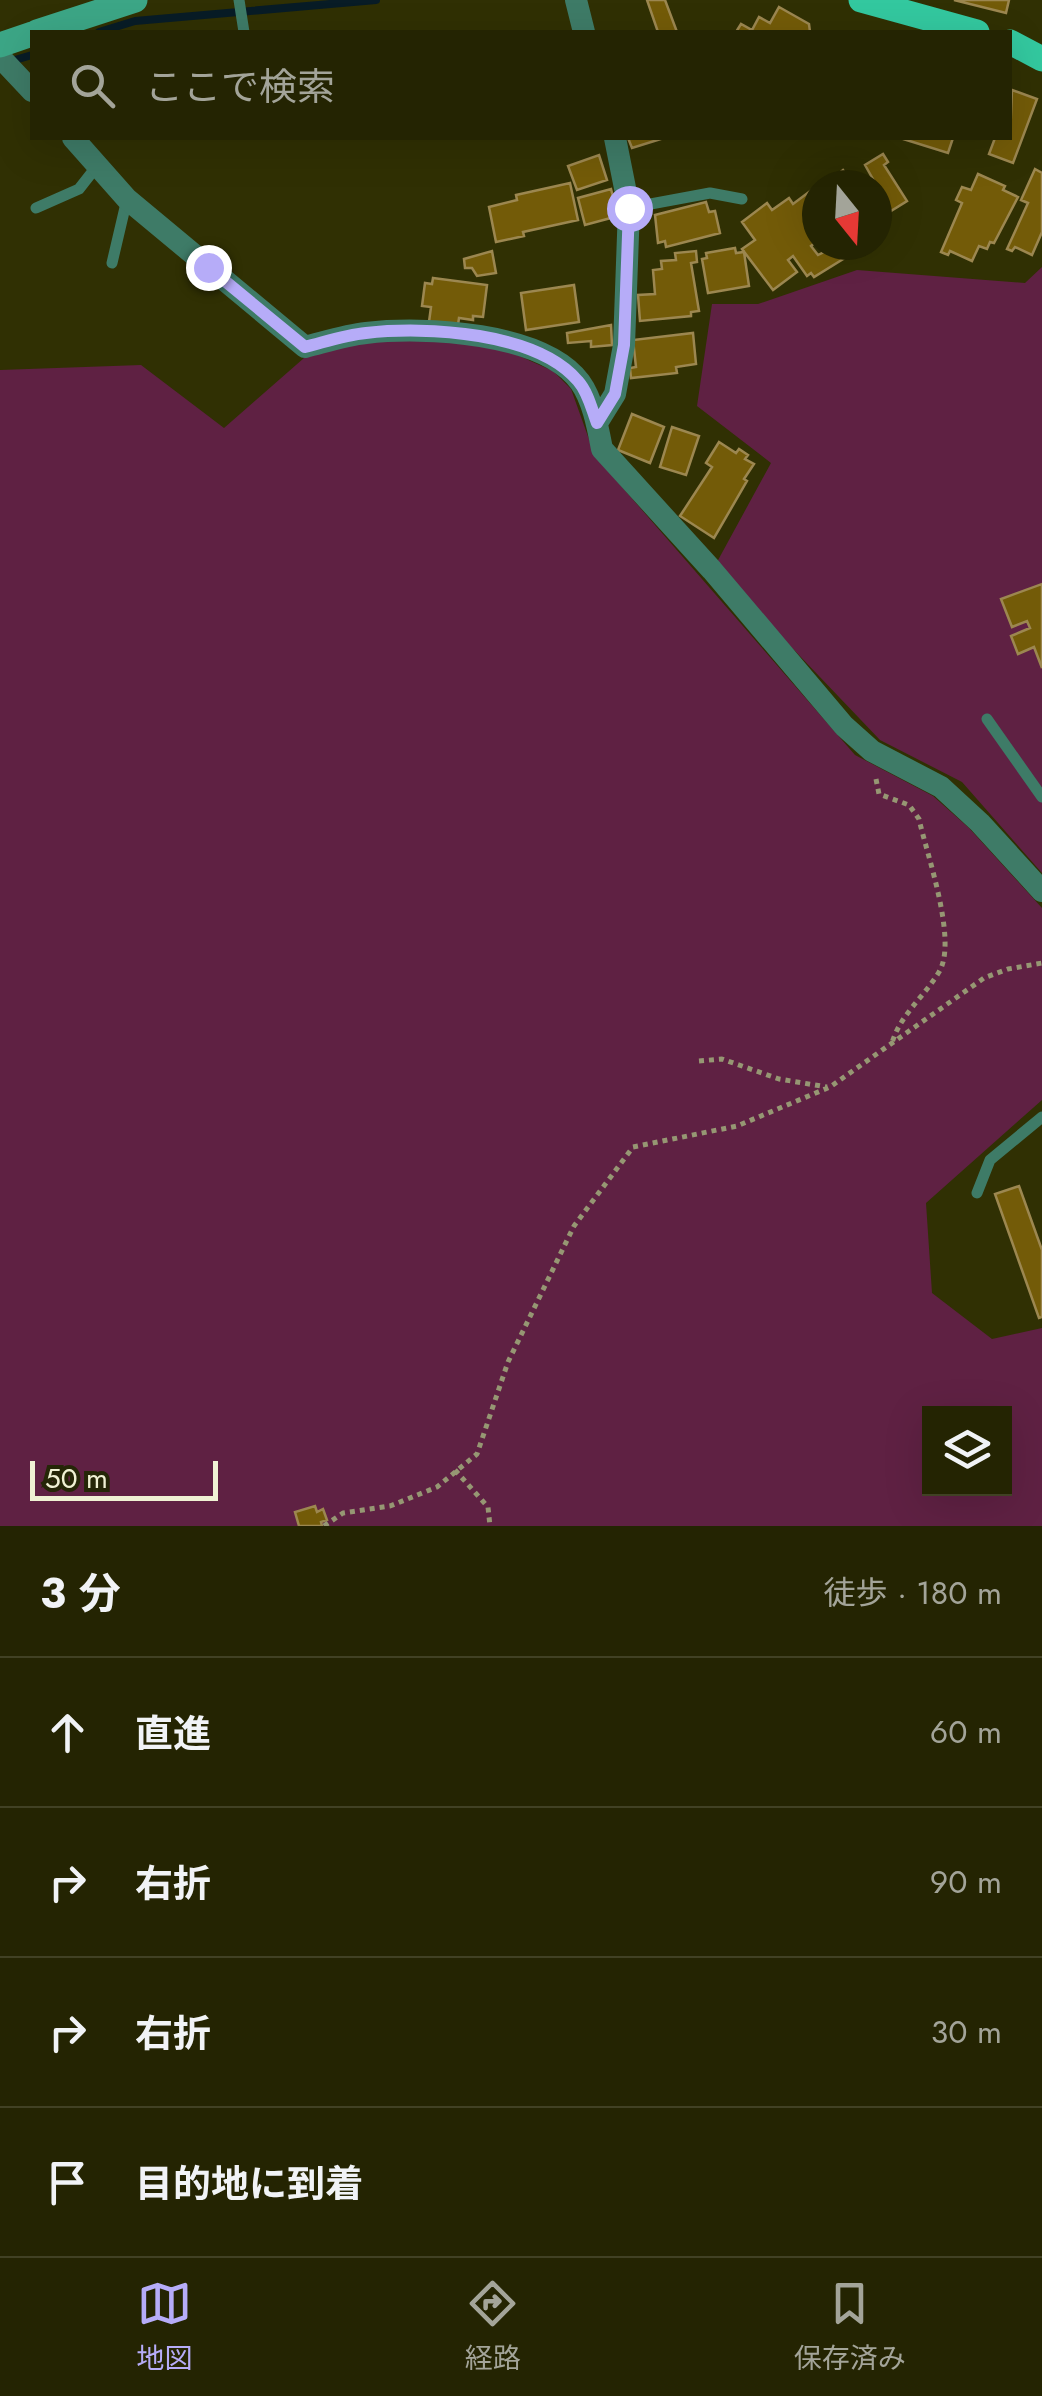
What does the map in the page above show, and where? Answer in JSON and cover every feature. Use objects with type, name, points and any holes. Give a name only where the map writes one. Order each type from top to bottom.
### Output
[{"type":"main road","points":[[861,0],[970,30]]},
{"type":"main road","points":[[1012,43],[1042,59]]},
{"type":"street","points":[[44,30],[135,0]]},
{"type":"street","points":[[576,0],[584,30]]},
{"type":"street","points":[[0,45],[30,35]]},
{"type":"street","points":[[0,58],[30,89]]},
{"type":"street","points":[[75,140],[126,200],[305,347],[364,333],[424,330],[504,341],[558,362],[582,384],[602,449],[712,570],[844,726],[872,751],[941,787],[980,822],[1042,891]]},
{"type":"street","points":[[597,423],[615,394],[624,345],[629,208],[616,140]]},
{"type":"lane","points":[[239,0],[244,30]]},
{"type":"lane","points":[[36,208],[79,189],[97,166]]},
{"type":"lane","points":[[629,208],[710,192],[742,199]]},
{"type":"lane","points":[[112,263],[126,200]]},
{"type":"lane","points":[[986,719],[1042,797]]},
{"type":"lane","points":[[977,1193],[990,1160],[1042,1117]]},
{"type":"path","points":[[872,751],[879,794],[909,805],[919,819],[946,938],[942,968],[897,1028],[891,1047]]},
{"type":"path","points":[[324,1526],[343,1513],[390,1506],[437,1487],[477,1454],[508,1362],[574,1226],[633,1147],[737,1126],[830,1087],[984,978],[1042,962]]},
{"type":"path","points":[[699,1061],[722,1059],[779,1080],[830,1087]]},
{"type":"path","points":[[455,1470],[488,1507],[490,1526]]},
{"type":"shaded area","points":[[1042,267],[1042,873],[962,782],[880,740],[758,612],[717,562],[771,463],[697,406],[712,304],[758,304],[857,270],[1025,283]]},
{"type":"shaded area","points":[[422,337],[501,348],[553,371],[571,389],[595,456],[855,755],[933,796],[969,828],[1042,908],[1042,1100],[926,1203],[932,1293],[992,1339],[1042,1328],[1042,1526],[0,1526],[0,370],[141,365],[224,428],[304,358],[365,340]]},
{"type":"building","points":[[647,0],[665,0],[676,30],[657,30]]},
{"type":"building","points":[[954,0],[1009,0],[1006,13]]},
{"type":"building","points":[[779,7],[809,24],[810,30],[752,30],[759,17],[770,23]]},
{"type":"building","points":[[1012,90],[1037,99],[1013,163],[989,154],[994,140],[1012,140]]},
{"type":"building","points":[[629,140],[658,140],[632,148]]},
{"type":"building","points":[[906,140],[952,140],[948,153]]},
{"type":"building","points":[[883,154],[888,162],[884,165],[887,170],[868,170],[865,165]]},
{"type":"building","points":[[599,155],[607,180],[577,190],[568,166]]},
{"type":"building","points":[[1035,169],[1042,173],[1042,232],[1032,255],[1015,247],[1012,251],[1007,249],[1028,203],[1021,200]]},
{"type":"building","points":[[978,174],[1005,186],[1003,190],[1018,197],[994,243],[990,242],[987,249],[979,246],[972,261],[950,251],[948,255],[941,252],[962,203],[956,200],[962,187],[971,190]]},
{"type":"building","points":[[892,178],[907,201],[892,210]]},
{"type":"building","points":[[570,183],[578,220],[496,242],[489,207],[517,200],[516,195]]},
{"type":"building","points":[[611,189],[618,216],[585,225],[578,198]]},
{"type":"building","points":[[802,197],[802,260],[842,260],[814,277],[811,273],[807,276],[793,256],[788,260],[797,272],[773,290],[742,249],[755,240],[742,222],[767,203],[772,210],[789,198],[793,204]]},
{"type":"building","points":[[706,202],[709,212],[715,211],[720,233],[666,247],[665,241],[658,243],[655,215]]},
{"type":"building","points":[[735,248],[736,253],[744,252],[749,286],[708,293],[702,259],[707,258],[706,253]]},
{"type":"building","points":[[492,251],[496,273],[477,276],[472,268],[465,268],[464,259]]},
{"type":"building","points":[[696,251],[697,262],[691,263],[699,311],[691,312],[691,316],[640,321],[638,295],[655,294],[653,270],[662,269],[661,261],[676,260],[675,253]]},
{"type":"building","points":[[433,278],[487,285],[483,317],[459,318],[458,325],[429,322],[431,307],[422,306],[425,283],[432,284]]},
{"type":"building","points":[[574,285],[579,322],[526,330],[521,293]]},
{"type":"building","points":[[611,325],[612,345],[591,347],[591,341],[568,343],[567,333]]},
{"type":"building","points":[[693,333],[696,364],[676,367],[677,373],[631,378],[630,368],[636,367],[633,340]]},
{"type":"building","points":[[632,414],[664,427],[650,463],[618,450]]},
{"type":"building","points":[[672,427],[699,436],[686,475],[660,467]]},
{"type":"building","points":[[719,442],[736,453],[739,449],[754,464],[714,538],[680,516],[712,467],[706,463]]},
{"type":"building","points":[[1042,584],[1042,668],[1034,647],[1018,654],[1011,636],[1030,628],[1027,621],[1012,627],[1001,599]]},
{"type":"building","points":[[1019,1186],[1042,1250],[1039,1318],[995,1194]]},
{"type":"building","points":[[315,1506],[317,1512],[323,1509],[327,1520],[321,1522],[322,1526],[299,1526],[295,1512]]},
{"type":"waterway","points":[[106,30],[135,21],[376,0]]},
{"type":"waterway","points":[[8,62],[30,56]]},
{"type":"route","points":[[208,267],[305,347],[364,333],[424,330],[504,341],[558,362],[582,384],[597,423],[615,394],[624,345],[629,208]]}]
